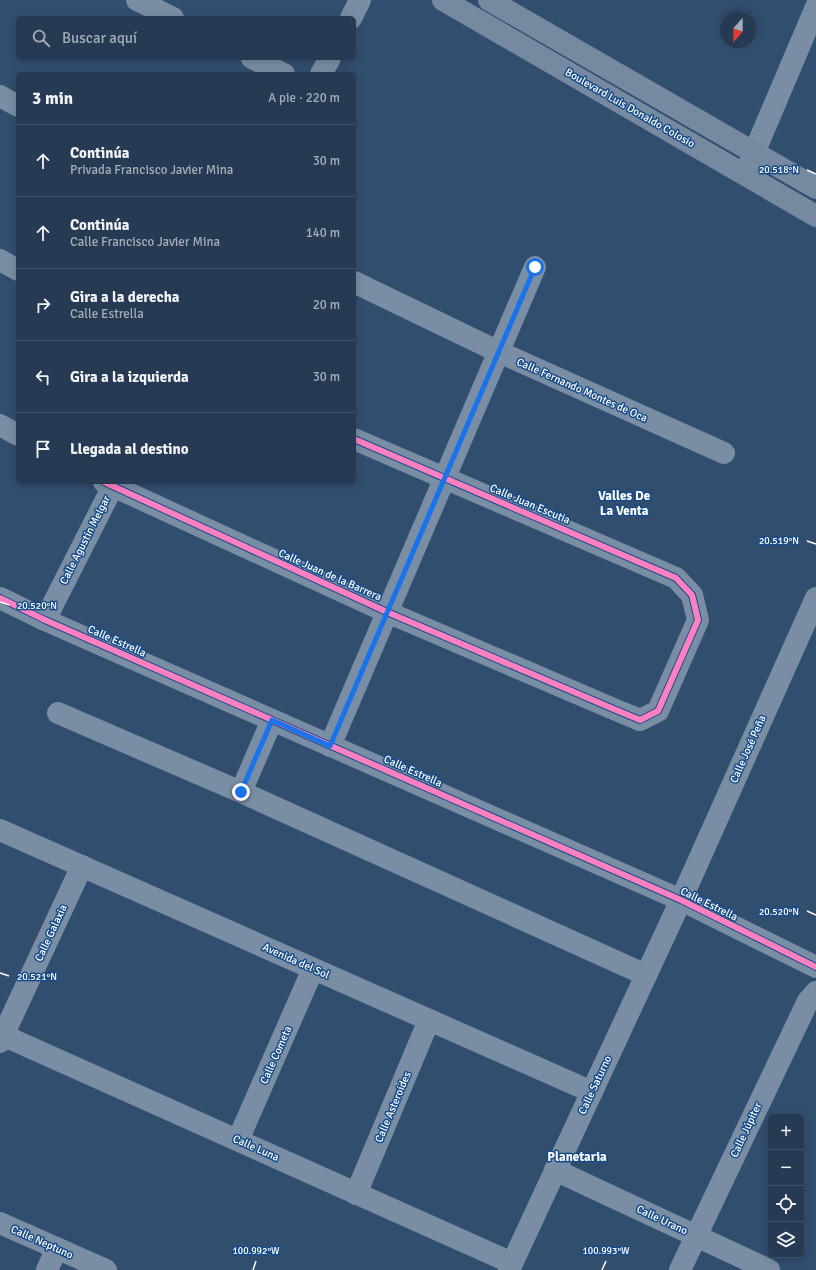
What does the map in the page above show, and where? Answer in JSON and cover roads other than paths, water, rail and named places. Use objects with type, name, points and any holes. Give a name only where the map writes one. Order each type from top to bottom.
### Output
[{"type":"main road","name":"Boulevard Luis Donaldo Colosio","points":[[443,0],[816,216]]},
{"type":"main road","points":[[489,0],[816,188]]},
{"type":"street","points":[[137,0],[169,16]]},
{"type":"street","points":[[352,16],[360,0]]},
{"type":"street","points":[[745,174],[816,7]]},
{"type":"street","points":[[256,60],[280,72]]},
{"type":"street","points":[[322,72],[329,60]]},
{"type":"street","points":[[0,96],[16,105]]},
{"type":"street","points":[[0,260],[16,269]]},
{"type":"street","points":[[330,746],[535,267]]},
{"type":"street","name":"Calle Fernando Montes de Oca","points":[[356,283],[498,352],[724,453]]},
{"type":"street","points":[[0,425],[16,434]]},
{"type":"street","name":"Calle Juan Escutia","points":[[356,440],[676,578],[692,595]]},
{"type":"street","name":"Calle Juan de la Barrera","points":[[111,484],[387,612],[640,720],[658,710],[698,620],[692,595]]},
{"type":"street","name":"Calle Agustín Melgar","points":[[45,620],[111,484]]},
{"type":"street","name":"Calle Estrella","points":[[0,598],[45,620],[680,900],[816,967]]},
{"type":"street","name":"Calle José Peña","points":[[680,900],[816,598]]},
{"type":"street","points":[[58,713],[241,792],[646,975]]},
{"type":"street","points":[[241,792],[272,720]]},
{"type":"street","name":"Avenida del Sol","points":[[0,830],[592,1092]]},
{"type":"street","name":"Calle Galaxia","points":[[1,1037],[82,866]]},
{"type":"street","name":"Calle Saturno","points":[[510,1267],[680,900]]},
{"type":"street","name":"Calle Cometa","points":[[238,1140],[313,969]]},
{"type":"street","name":"Calle Júpiter","points":[[680,1270],[808,1001],[816,992]]},
{"type":"street","name":"Calle Asteroides","points":[[356,1194],[429,1020]]},
{"type":"street","name":"Calle Luna","points":[[1,1037],[238,1140],[510,1267]]},
{"type":"street","name":"Calle Urano","points":[[555,1170],[769,1270]]},
{"type":"street","name":"Calle Neptuno","points":[[0,1223],[106,1270]]},
{"type":"street","points":[[47,1270],[57,1248]]},
{"type":"district","name":"Valles De La Venta","points":[[624,504]]},
{"type":"district","name":"Planetaria","points":[[577,1157]]}]
